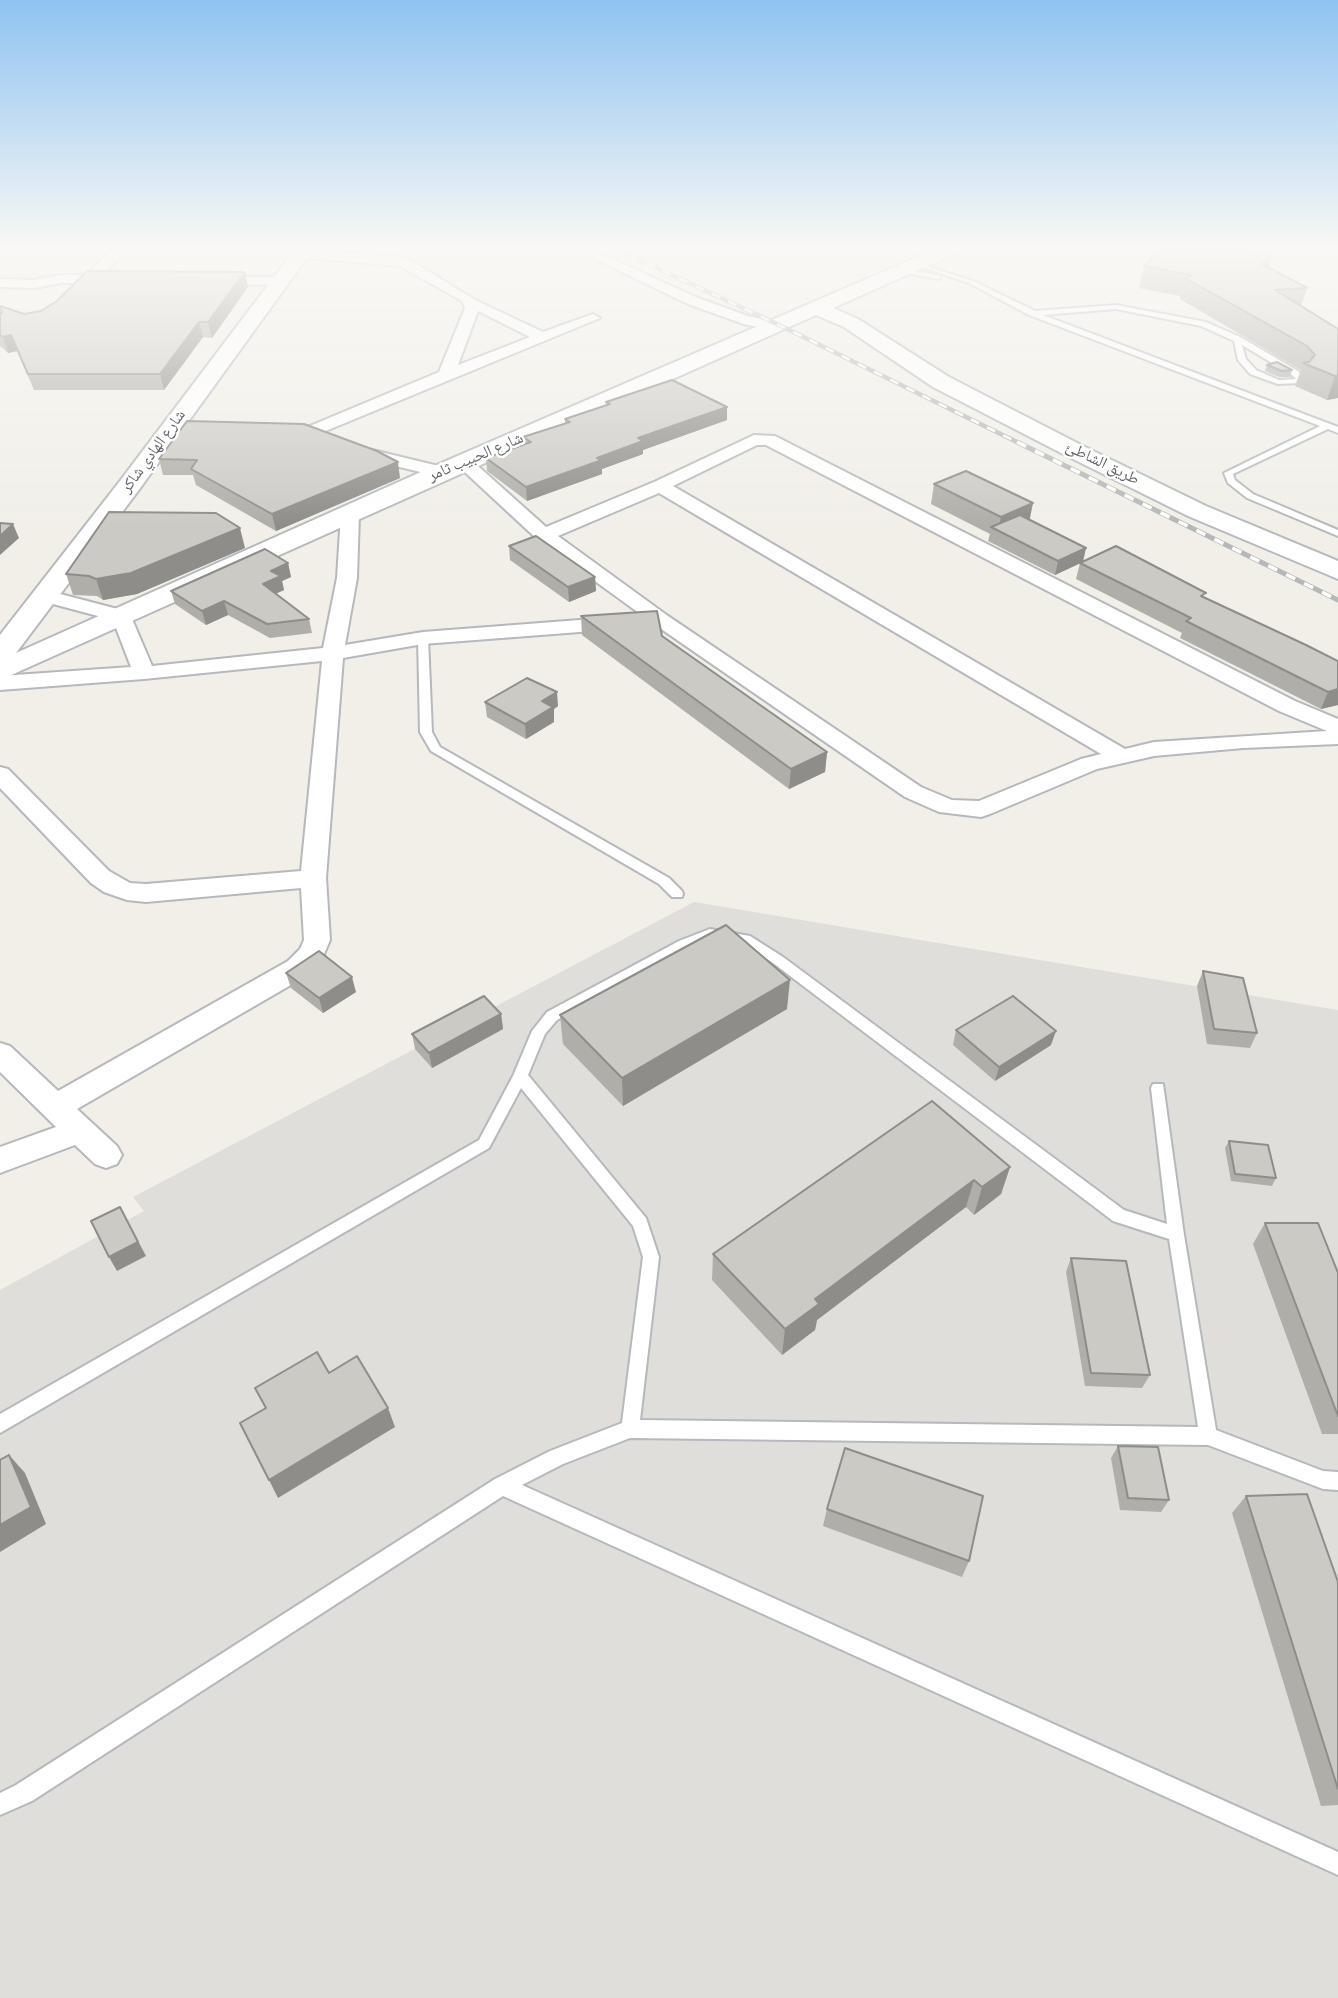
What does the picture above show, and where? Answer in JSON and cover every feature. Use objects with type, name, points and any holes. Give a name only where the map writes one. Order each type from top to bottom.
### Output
[{"type":"street","name":"شارع الهادي شاكر","points":[[0,654],[236,341]]},
{"type":"street","points":[[446,375],[458,341]]},
{"type":"street","points":[[441,472],[375,458],[304,432],[535,341]]},
{"type":"street","name":"شارع الحبيب ثامر","points":[[0,671],[738,341]]},
{"type":"street","name":"طريق الشاطئ","points":[[880,341],[941,382],[1075,451],[1197,510],[1338,571]]},
{"type":"street","points":[[176,421],[203,424]]},
{"type":"street","points":[[544,535],[660,486],[754,440],[769,440],[1287,706],[1338,727]]},
{"type":"street","points":[[464,463],[544,535],[661,620],[913,792],[948,807],[981,809],[1089,764],[1154,749],[1243,741],[1338,737]]},
{"type":"street","points":[[660,486],[1121,757]]},
{"type":"street","points":[[55,1107],[298,968],[311,954],[317,940],[313,878],[333,653],[347,578],[350,514]]},
{"type":"street","points":[[45,596],[122,616],[144,673]]},
{"type":"street","points":[[0,683],[144,673],[333,653],[423,638],[661,620]]},
{"type":"street","points":[[0,774],[100,877],[127,891],[146,893],[313,878]]},
{"type":"street","points":[[0,1054],[106,1155]]},
{"type":"street","points":[[0,1160],[79,1131]]},
{"type":"lane","points":[[1106,341],[1338,430]]},
{"type":"lane","points":[[1238,341],[1242,359],[1253,372],[1278,382],[1299,381],[1296,373],[1241,341]]},
{"type":"lane","points":[[1327,426],[1234,468],[1228,474],[1231,481],[1250,496],[1338,533]]},
{"type":"lane","points":[[423,638],[426,732],[435,749],[664,881],[677,894]]},
{"type":"lane","points":[[0,1424],[484,1144],[520,1076],[539,1031],[552,1016],[697,937],[725,934],[746,939],[778,960],[1119,1216],[1149,1224],[1175,1236]]},
{"type":"lane","points":[[520,1076],[640,1223],[651,1257],[630,1429]]},
{"type":"lane","points":[[1158,1088],[1175,1236],[1182,1263],[1208,1436]]},
{"type":"lane","points":[[0,1804],[24,1793],[502,1486],[556,1457],[630,1429],[1208,1436],[1323,1480],[1338,1481]]},
{"type":"lane","points":[[502,1486],[1338,1864]]},
{"type":"shaded area","points":[[694,902],[1338,1010],[1338,1998],[0,1998],[0,1290],[144,1211],[133,1197]]},
{"type":"building","points":[[14,341],[185,341],[160,374],[28,374]]},
{"type":"building","points":[[1298,341],[1338,341],[1338,376],[1303,363],[1309,362],[1315,355]]},
{"type":"building","points":[[1277,362],[1292,370],[1282,371],[1267,365]]},
{"type":"building","points":[[672,380],[727,407],[638,438],[643,441],[597,458],[602,460],[526,487],[486,458],[531,442],[523,437],[570,422],[565,419]]},
{"type":"building","points":[[187,421],[304,424],[377,451],[398,462],[272,514],[191,469],[197,460],[159,459]]},
{"type":"building","points":[[966,471],[1033,503],[1001,517],[934,484]]},
{"type":"building","points":[[109,512],[216,513],[240,528],[131,573],[96,579],[66,574]]},
{"type":"building","points":[[1020,515],[1086,548],[1058,561],[991,527]]},
{"type":"building","points":[[0,523],[13,524],[0,536]]},
{"type":"building","points":[[536,536],[595,577],[568,587],[509,546]]},
{"type":"building","points":[[1116,546],[1206,593],[1201,596],[1338,661],[1338,689],[1328,692],[1186,621],[1191,618],[1080,563]]},
{"type":"building","points":[[265,549],[288,563],[271,571],[281,576],[263,584],[309,619],[267,624],[224,601],[202,611],[171,591]]},
{"type":"building","points":[[657,611],[662,636],[827,752],[791,769],[581,616]]},
{"type":"building","points":[[527,678],[557,692],[542,701],[553,707],[525,724],[485,702]]},
{"type":"building","points":[[726,925],[790,980],[622,1078],[560,1015]]},
{"type":"building","points":[[319,951],[352,977],[319,998],[286,973]]},
{"type":"building","points":[[1203,971],[1243,978],[1257,1033],[1214,1029]]},
{"type":"building","points":[[484,996],[501,1014],[429,1053],[412,1034]]},
{"type":"building","points":[[1013,996],[1056,1031],[999,1067],[956,1030]]},
{"type":"building","points":[[932,1101],[1010,1167],[982,1187],[974,1180],[815,1299],[819,1304],[785,1329],[713,1254]]},
{"type":"building","points":[[1229,1141],[1268,1145],[1276,1178],[1235,1174]]},
{"type":"building","points":[[120,1207],[138,1242],[109,1257],[91,1221]]},
{"type":"building","points":[[1265,1223],[1318,1223],[1338,1273],[1338,1416]]},
{"type":"building","points":[[1071,1258],[1126,1261],[1150,1375],[1091,1373]]},
{"type":"building","points":[[317,1352],[329,1373],[357,1356],[388,1408],[269,1480],[240,1423],[266,1408],[255,1388]]},
{"type":"building","points":[[1118,1446],[1158,1447],[1169,1500],[1128,1498]]},
{"type":"building","points":[[845,1448],[983,1496],[969,1561],[827,1509]]},
{"type":"building","points":[[9,1455],[31,1507],[0,1525],[0,1460]]},
{"type":"building","points":[[1307,1494],[1338,1582],[1338,1789],[1246,1496]]},
{"type":"railway","points":[[812,341],[1021,444]]},
{"type":"railway","points":[[1017,442],[1338,600]]}]
